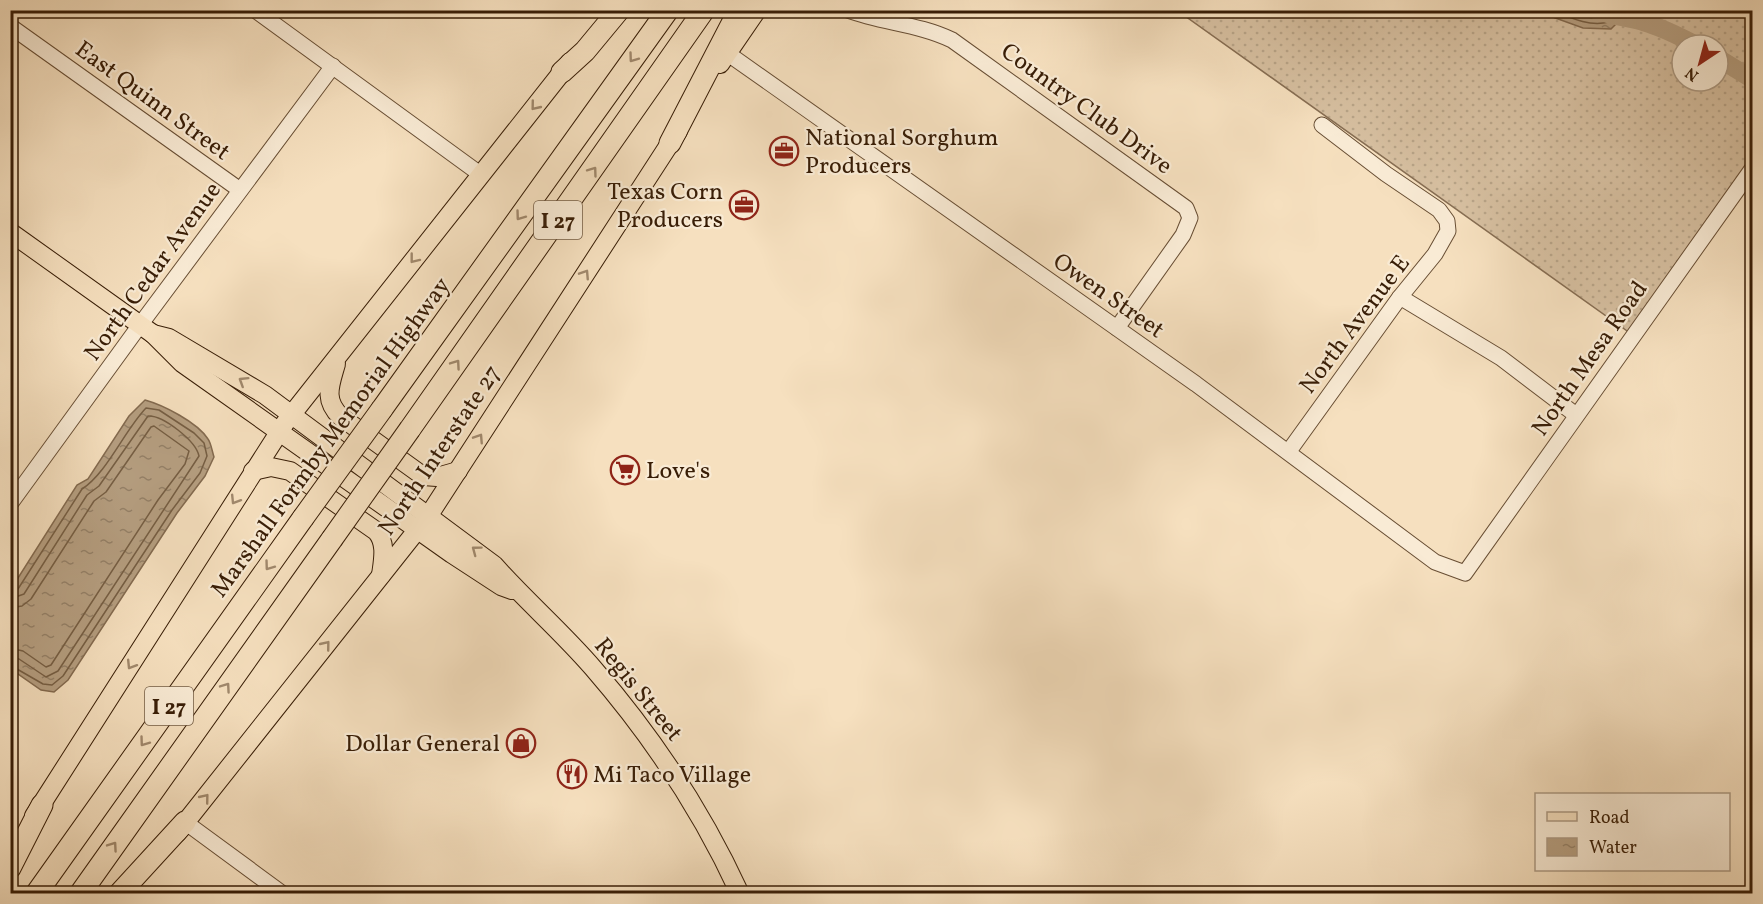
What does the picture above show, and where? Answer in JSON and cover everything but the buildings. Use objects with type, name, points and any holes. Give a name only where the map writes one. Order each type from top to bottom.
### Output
[{"type":"highway","points":[[562,72],[585,51],[619,10]]},
{"type":"highway","name":"Marshall Formby Memorial Highway","points":[[36,894],[668,10]]},
{"type":"highway","name":"I 27","points":[[80,894],[704,10]]},
{"type":"highway","points":[[670,143],[739,10]]},
{"type":"highway","points":[[10,868],[42,805]]},
{"type":"highway","points":[[119,894],[185,822]]},
{"type":"main road","points":[[10,853],[291,414],[609,10]]},
{"type":"main road","name":"North Interstate 27","points":[[130,894],[429,515],[757,10]]},
{"type":"main road","points":[[10,232],[146,329]]},
{"type":"main road","name":"Regis Street","points":[[146,329],[169,338],[206,358],[291,414],[482,554],[591,666],[645,732],[687,794],[740,894]]},
{"type":"main road","name":"Regis Street","points":[[146,329],[182,363],[417,530],[478,572],[501,586],[517,592]]},
{"type":"main road","points":[[340,353],[328,390],[332,409],[418,473],[437,477],[458,471]]},
{"type":"main road","points":[[253,471],[271,468],[290,471],[376,531],[382,541],[384,551],[381,577]]},
{"type":"street","points":[[255,10],[480,174]]},
{"type":"street","name":"Country Club Drive","points":[[848,10],[867,17],[921,28],[952,40],[1186,208],[1190,218],[1184,235],[1117,328]]},
{"type":"street","name":"East Quinn Street","points":[[10,26],[240,190]]},
{"type":"street","name":"Owen Street","points":[[727,53],[1117,328],[1288,451],[1435,562],[1465,573]]},
{"type":"street","name":"North Cedar Avenue","points":[[10,504],[146,329],[240,190],[333,66]]},
{"type":"street","name":"North Avenue E","points":[[1288,451],[1446,237],[1447,221],[1439,210],[1386,174],[1322,125]]},
{"type":"street","name":"North Mesa Road","points":[[1465,573],[1752,169]]},
{"type":"street","points":[[1400,297],[1501,358],[1576,415]]},
{"type":"street","points":[[185,822],[283,894]]},
{"type":"shaded area","points":[[1178,11],[1752,11],[1752,158],[1630,333]]},
{"type":"water","points":[[1536,11],[1616,11],[1616,24],[1611,29],[1583,28]]},
{"type":"water","points":[[145,400],[170,410],[196,426],[209,441],[214,457],[205,476],[177,513],[68,680],[54,692],[41,690],[11,669],[11,589],[77,485],[88,479],[129,416]]},
{"type":"waterway","points":[[1596,10],[1637,20],[1672,33]]},
{"type":"waterway","points":[[1730,65],[1752,79]]},
{"type":"place","name":"National Sorghum Producers","points":[[784,151]]},
{"type":"place","name":"Texas Corn Producers","points":[[744,205]]},
{"type":"place","name":"Love's","points":[[625,470]]},
{"type":"place","name":"Dollar General","points":[[521,743]]},
{"type":"place","name":"Mi Taco Village","points":[[572,774]]}]
